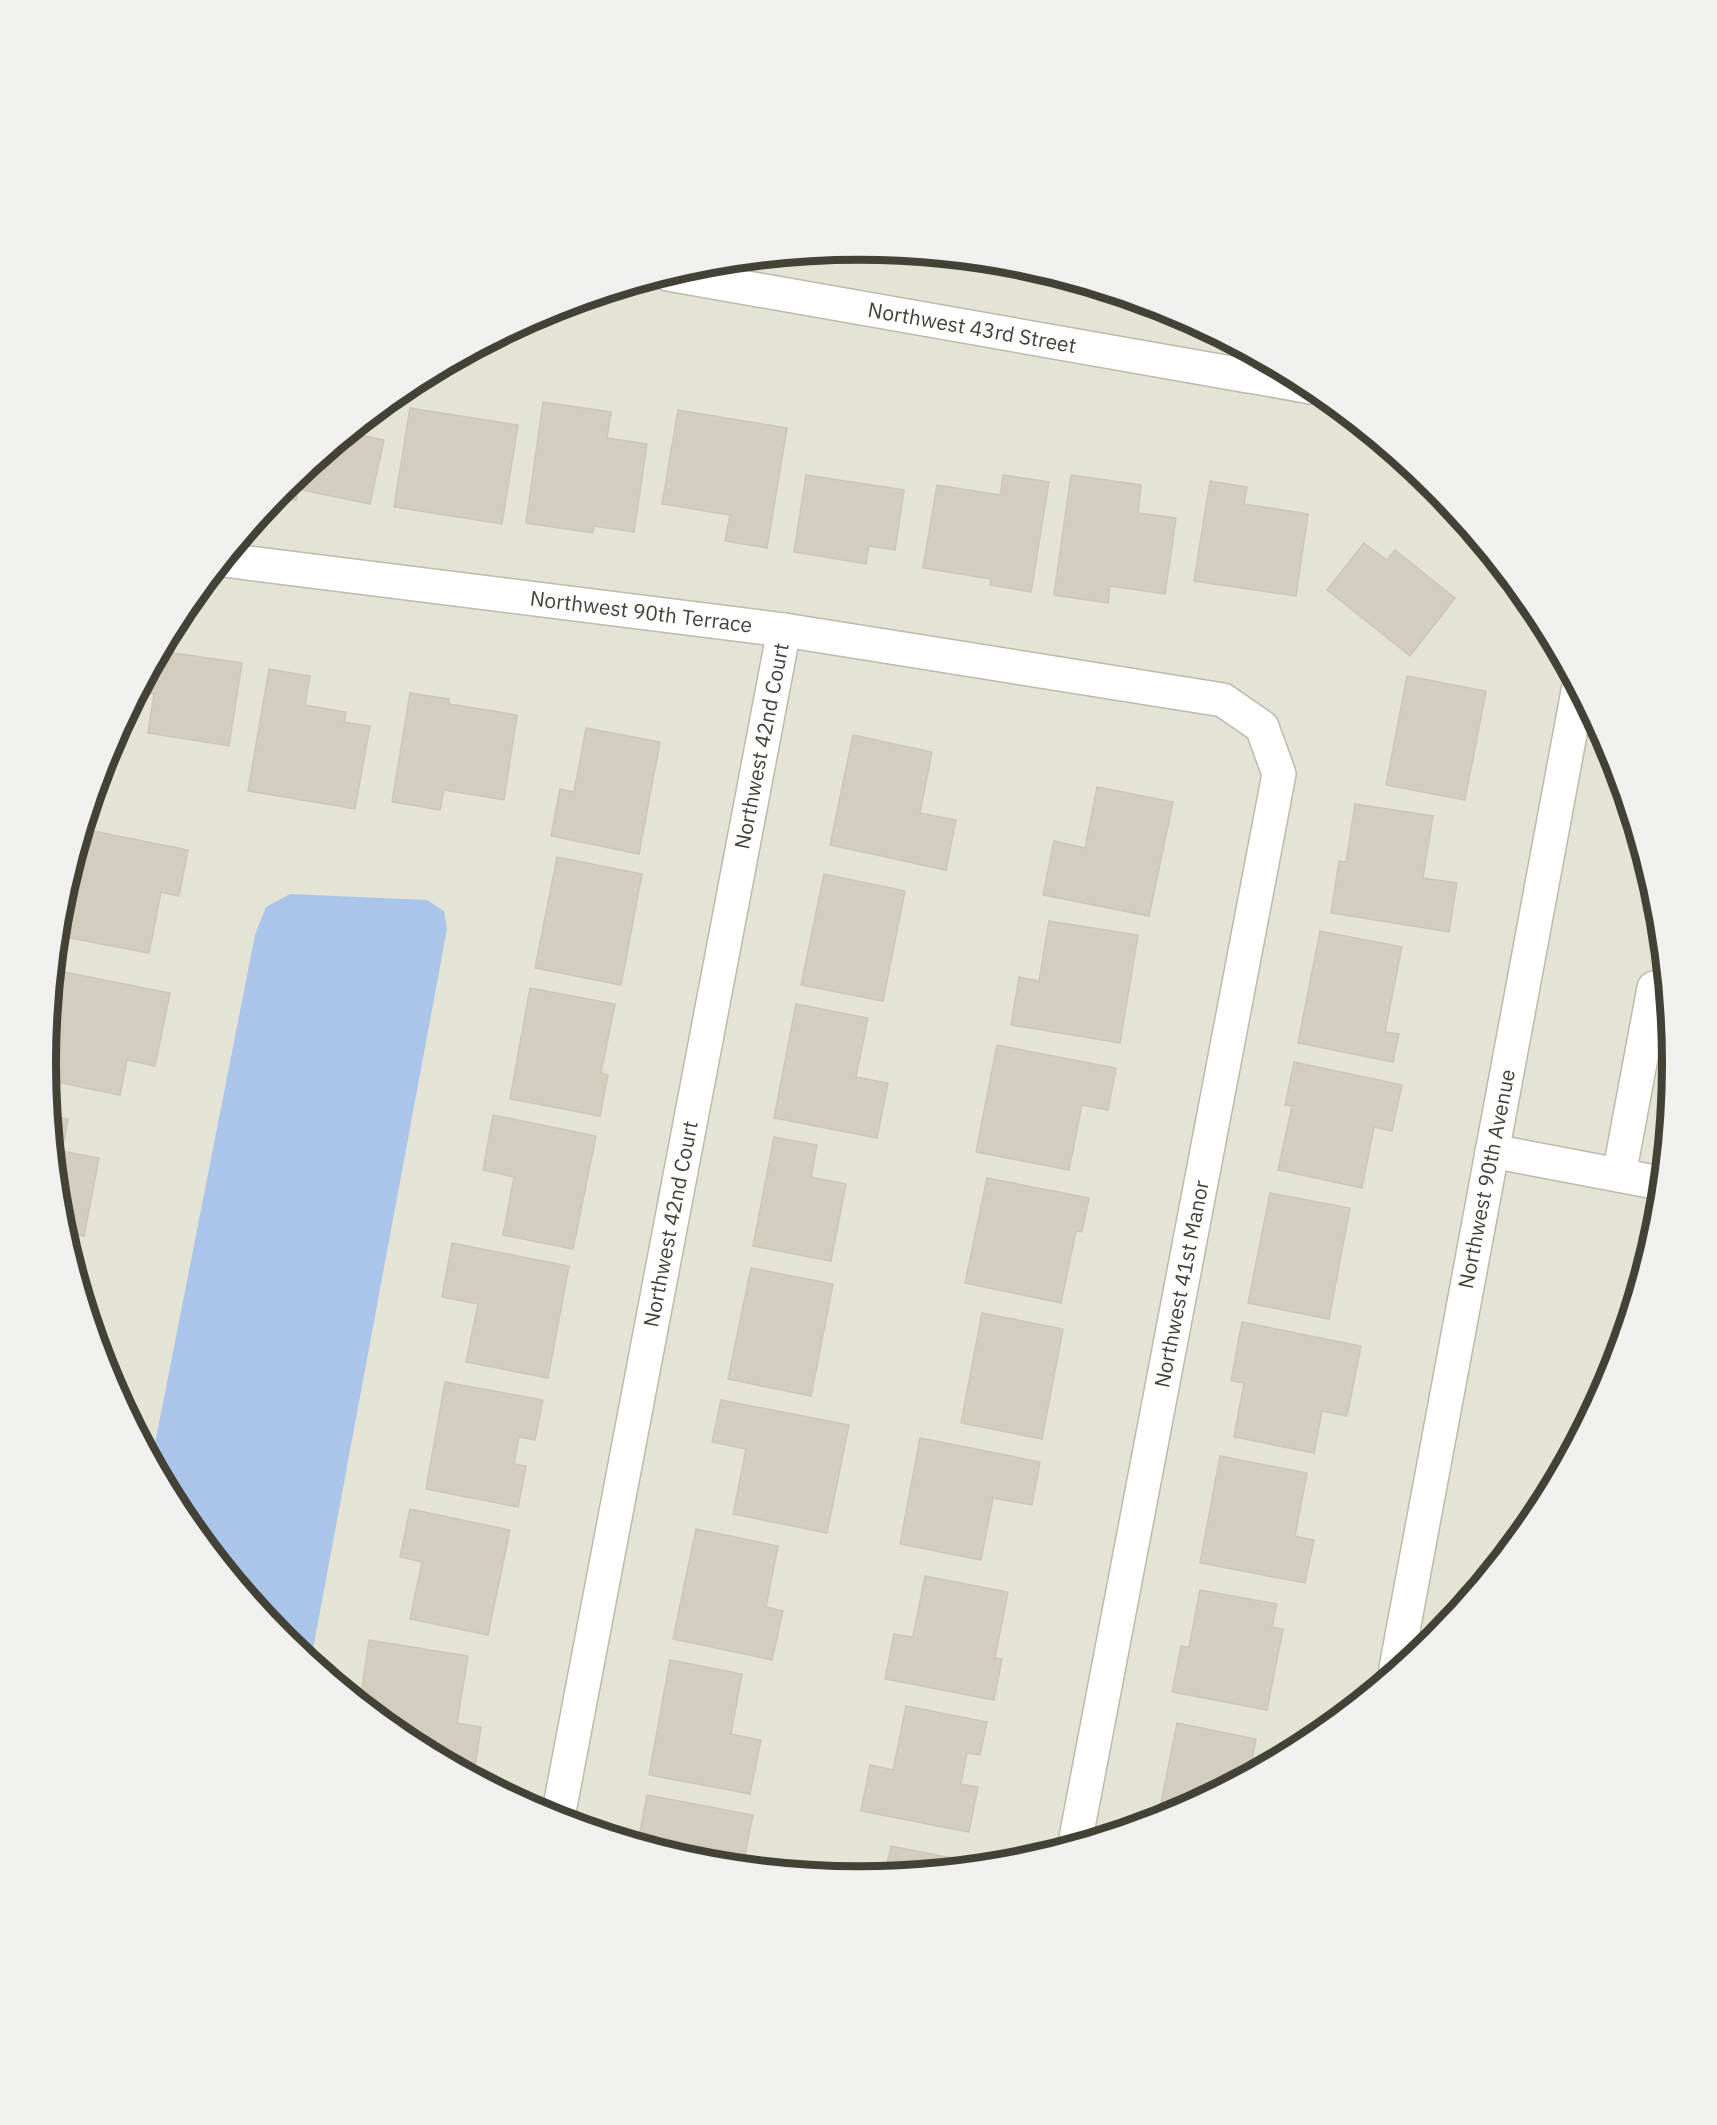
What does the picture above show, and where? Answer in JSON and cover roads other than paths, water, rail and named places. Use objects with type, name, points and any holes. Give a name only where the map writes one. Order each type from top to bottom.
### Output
[{"type":"street","name":"Northwest 43rd Street","points":[[690,278],[1262,372]]},
{"type":"street","name":"Northwest 90th Terrace","points":[[232,561],[784,630],[1223,700],[1262,727]]},
{"type":"street","name":"Northwest 42nd Court","points":[[560,1807],[784,630]]},
{"type":"street","name":"Northwest 90th Avenue","points":[[1398,1656],[1576,702]]},
{"type":"street","name":"Northwest 41st Manor","points":[[1077,1835],[1279,774],[1262,727]]},
{"type":"street","points":[[1619,1175],[1654,988]]},
{"type":"street","points":[[1492,1151],[1652,1182]]},
{"type":"water","points":[[290,894],[427,900],[444,911],[447,929],[313,1651],[255,1592],[221,1551],[191,1509],[154,1448],[255,935],[266,907]]}]
